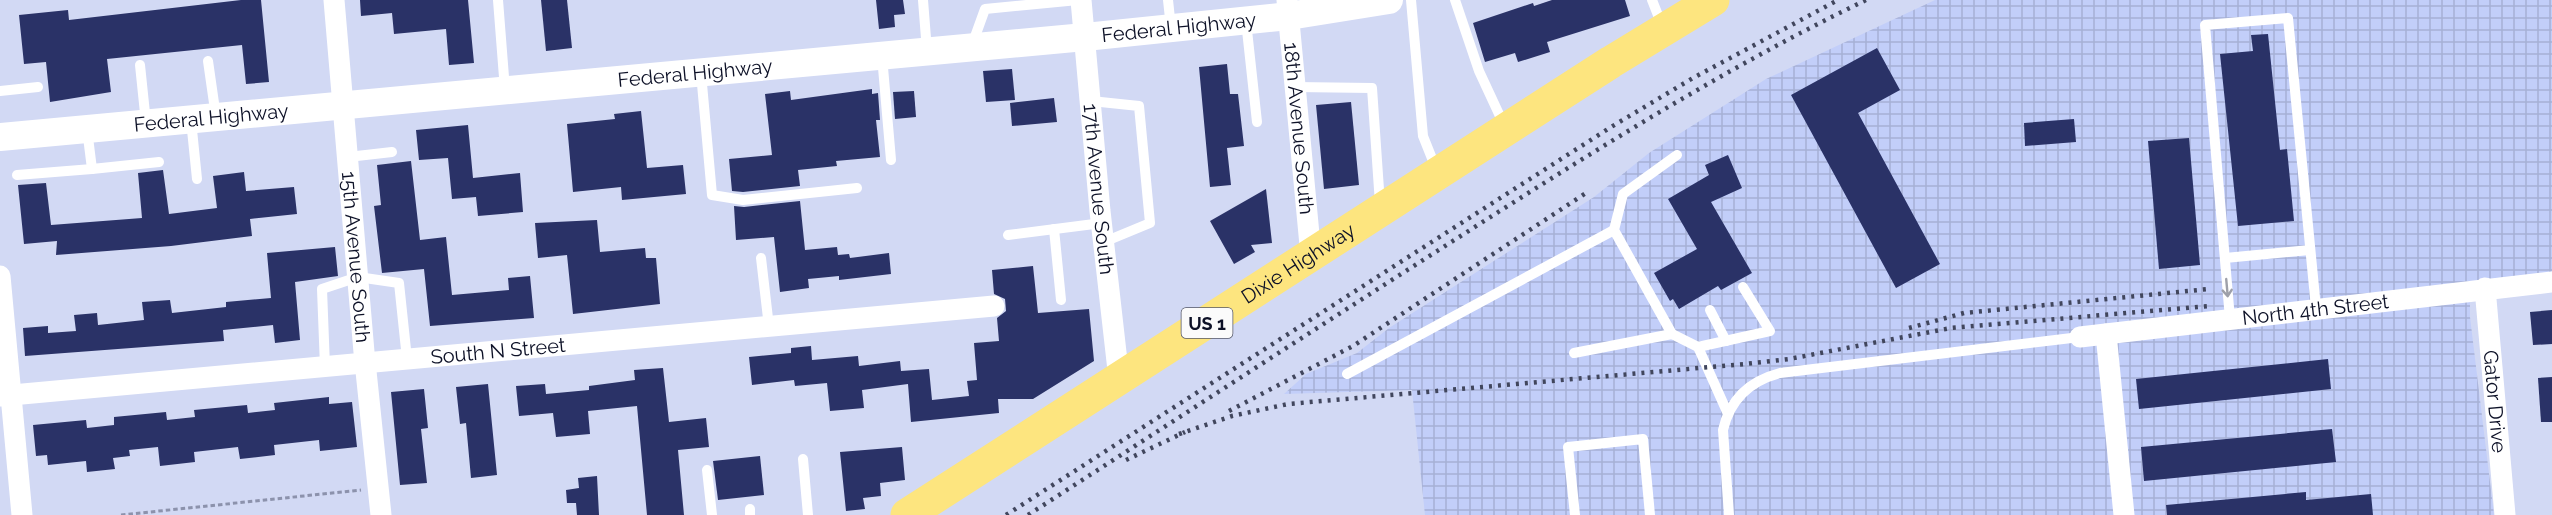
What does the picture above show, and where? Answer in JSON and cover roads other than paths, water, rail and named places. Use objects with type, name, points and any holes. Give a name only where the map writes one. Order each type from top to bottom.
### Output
[{"type":"main road","name":"Federal Highway","points":[[0,137],[1085,37],[1246,20],[1288,8],[1389,0]]},
{"type":"main road","name":"US 1","points":[[1507,130],[1658,15],[1709,1]]},
{"type":"main road","name":"Dixie Highway","points":[[907,515],[1507,130]]},
{"type":"street","name":"15th Avenue South","points":[[334,0],[365,363],[381,515]]},
{"type":"street","name":"17th Avenue South","points":[[1080,0],[1119,379]]},
{"type":"street","name":"18th Avenue South","points":[[1288,8],[1311,256]]},
{"type":"street","points":[[0,276],[5,396],[22,515]]},
{"type":"street","name":"North 4th Street","points":[[2080,337],[2552,282]]},
{"type":"street","name":"Gator Drive","points":[[2485,288],[2505,515]]},
{"type":"street","name":"South N Street","points":[[5,396],[994,306]]},
{"type":"street","points":[[2106,334],[2124,515]]},
{"type":"lane","points":[[498,0],[505,90]]},
{"type":"lane","points":[[923,0],[927,51]]},
{"type":"lane","points":[[972,47],[985,9],[1080,0]]},
{"type":"lane","points":[[1168,0],[1171,28]]},
{"type":"lane","points":[[1411,0],[1423,136],[1438,174]]},
{"type":"lane","points":[[1455,0],[1479,71],[1507,130]]},
{"type":"lane","points":[[2230,319],[2205,26],[2217,24],[2288,18],[2316,308]]},
{"type":"lane","points":[[1246,20],[1257,122]]},
{"type":"lane","points":[[882,56],[891,160]]},
{"type":"lane","points":[[197,179],[208,61]]},
{"type":"lane","points":[[140,65],[146,123]]},
{"type":"lane","points":[[701,72],[712,195],[743,200],[857,188]]},
{"type":"lane","points":[[0,91],[38,87]]},
{"type":"lane","points":[[1296,87],[1372,88],[1381,211]]},
{"type":"lane","points":[[1008,234],[1054,229],[1103,232],[1150,223],[1139,106],[1090,101]]},
{"type":"lane","points":[[87,129],[92,169]]},
{"type":"lane","points":[[348,157],[392,152]]},
{"type":"lane","points":[[1677,154],[1623,194],[1614,230],[1672,334],[1698,347],[1770,331],[1743,287]]},
{"type":"lane","points":[[17,175],[159,162]]},
{"type":"lane","points":[[1054,229],[1061,300]]},
{"type":"lane","points":[[1347,374],[1614,230]]},
{"type":"lane","points":[[2224,258],[2310,249]]},
{"type":"lane","points":[[761,258],[769,327]]},
{"type":"lane","points":[[325,367],[322,290],[358,277],[399,283],[407,359]]},
{"type":"lane","points":[[1710,310],[1726,341]]},
{"type":"lane","points":[[1574,353],[1672,334]]},
{"type":"lane","points":[[1730,515],[1723,430],[1737,396],[1767,376],[2080,337]]},
{"type":"lane","points":[[1698,347],[1728,414]]},
{"type":"lane","points":[[1575,515],[1568,447],[1643,439],[1650,515]]},
{"type":"lane","points":[[803,459],[808,515]]},
{"type":"lane","points":[[707,470],[712,515]]},
{"type":"railway","points":[[1006,515],[1611,127],[1693,78],[1838,0]]},
{"type":"railway","points":[[1028,515],[1606,144],[1760,54],[1866,0]]},
{"type":"railway","points":[[1229,411],[1353,346],[1589,191]]},
{"type":"railway","points":[[1909,328],[1964,313],[2209,289]]},
{"type":"railway","points":[[1179,434],[1232,416],[1288,404],[1745,364],[1789,359],[1951,328],[2209,306]]},
{"type":"railway","points":[[1126,460],[1185,432]]}]
